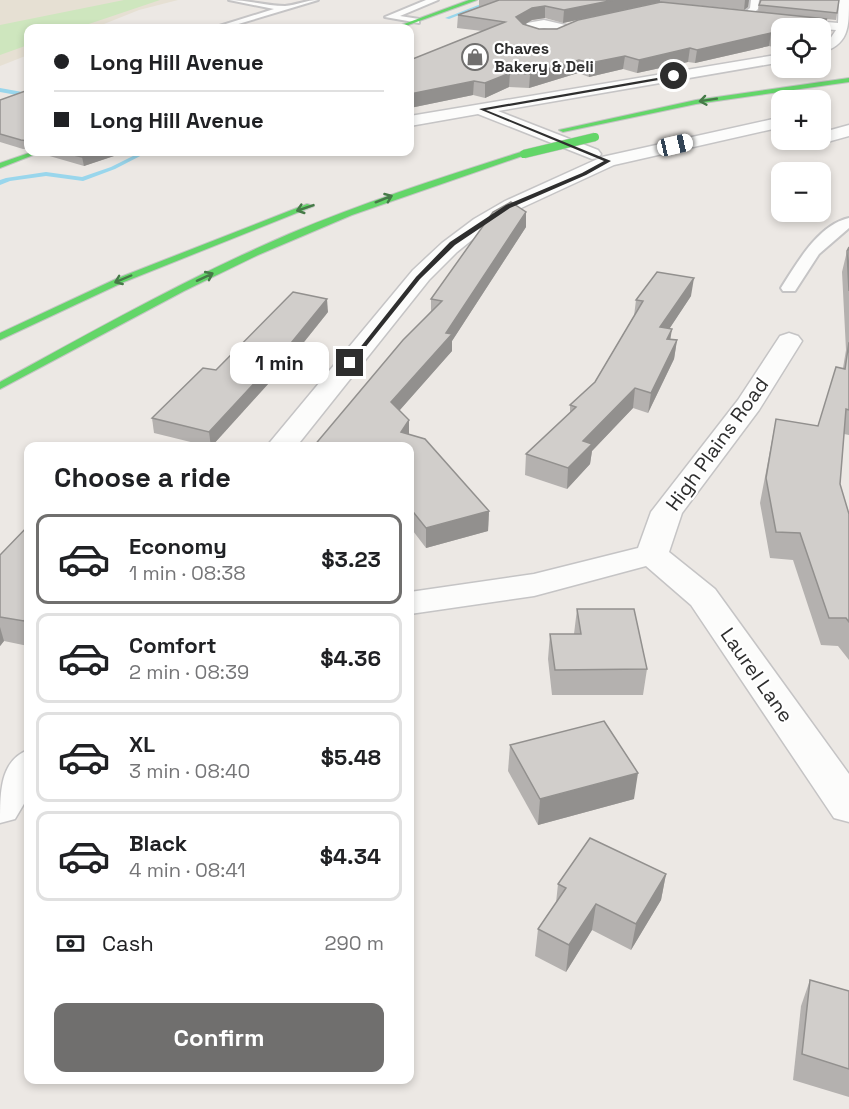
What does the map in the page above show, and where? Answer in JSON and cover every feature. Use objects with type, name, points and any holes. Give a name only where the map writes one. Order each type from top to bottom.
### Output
[{"type":"main road","points":[[407,24],[474,0]]},
{"type":"main road","points":[[495,148],[563,130],[696,102],[849,80]]},
{"type":"main road","points":[[0,386],[152,302],[290,237],[399,193],[524,154],[669,119],[849,90]]},
{"type":"main road","points":[[0,166],[26,156]]},
{"type":"main road","points":[[0,337],[122,280],[325,201]]},
{"type":"main road","points":[[0,401],[152,302]]},
{"type":"street","points":[[831,44],[840,40],[846,30],[847,0]]},
{"type":"street","points":[[738,17],[846,30]]},
{"type":"street","points":[[414,120],[771,60]]},
{"type":"street","points":[[481,110],[608,161]]},
{"type":"street","points":[[285,442],[418,278],[453,243],[508,207],[608,161],[771,124]]},
{"type":"street","points":[[831,139],[849,130]]},
{"type":"street","name":"High Plains Road","points":[[652,554],[667,512],[749,404],[789,341]]},
{"type":"street","points":[[414,607],[534,585],[652,554]]},
{"type":"street","name":"Laurel Lane","points":[[652,554],[703,597],[849,806]]},
{"type":"street","points":[[0,807],[24,771]]},
{"type":"lane","points":[[233,0],[285,8]]},
{"type":"lane","points":[[231,24],[314,0]]},
{"type":"lane","points":[[416,21],[389,17],[434,0]]},
{"type":"lane","points":[[738,17],[754,9],[755,0]]},
{"type":"lane","points":[[402,2],[418,5]]},
{"type":"lane","points":[[789,288],[809,253],[830,234],[849,222]]},
{"type":"shaded area","points":[[0,0],[178,0],[139,10],[104,24],[24,24],[24,57],[0,66]]},
{"type":"green space","points":[[124,0],[160,0],[89,24],[24,24],[24,46],[0,55],[0,25]]},
{"type":"building","points":[[499,0],[614,0],[564,10],[545,6],[532,8],[516,17],[523,24],[539,29],[557,29],[578,20],[661,2],[817,18],[771,18],[771,33],[697,50],[690,48],[639,60],[625,56],[590,63],[579,60],[530,74],[510,73],[485,83],[474,81],[414,93],[414,58],[505,22],[458,15]]},
{"type":"building","points":[[761,0],[839,0],[837,13],[759,5]]},
{"type":"building","points":[[24,91],[24,140],[0,134],[0,100]]},
{"type":"building","points":[[511,202],[526,212],[446,333],[452,334],[391,402],[409,420],[401,432],[425,439],[489,511],[426,528],[414,513],[414,442],[317,442],[403,340],[442,301],[431,299],[493,212]]},
{"type":"building","points":[[849,247],[849,291],[847,251]]},
{"type":"building","points":[[657,272],[694,278],[660,327],[672,329],[667,339],[677,340],[651,393],[635,388],[583,441],[592,444],[568,468],[526,454],[576,407],[570,405],[595,382],[643,301],[636,300]]},
{"type":"building","points":[[293,292],[327,299],[287,348],[209,432],[152,418],[203,368],[216,370]]},
{"type":"building","points":[[849,342],[849,410],[846,409],[840,484],[849,514],[849,622],[846,618],[829,618],[800,533],[776,532],[766,478],[776,419],[818,426],[836,367],[845,369]]},
{"type":"building","points":[[24,530],[24,621],[0,617],[0,555]]},
{"type":"building","points":[[577,609],[634,609],[647,669],[555,670],[550,634],[581,634]]},
{"type":"building","points":[[604,721],[638,773],[540,799],[510,745]]},
{"type":"building","points":[[590,838],[666,874],[636,924],[596,904],[569,945],[538,929],[566,888],[558,884]]},
{"type":"building","points":[[810,980],[849,991],[849,1069],[802,1054]]},
{"type":"waterway","points":[[447,18],[483,5]]},
{"type":"waterway","points":[[0,90],[24,94]]},
{"type":"waterway","points":[[0,183],[8,179],[46,174],[83,179],[137,156]]},
{"type":"traffic: fast","points":[[407,24],[474,0]]},
{"type":"traffic: fast","points":[[563,130],[696,102],[849,80]]},
{"type":"traffic: fast","points":[[524,154],[595,137]]},
{"type":"traffic: fast","points":[[0,386],[181,289],[292,236],[436,182],[524,154]]},
{"type":"traffic: fast","points":[[0,166],[26,156]]},
{"type":"traffic: fast","points":[[0,337],[121,280],[310,206]]},
{"type":"place","name":"Chaves Bakery & Deli","points":[[475,57]]},
{"type":"route","points":[[350,363],[418,278],[453,243],[508,207],[608,161],[481,110],[674,76]]}]
